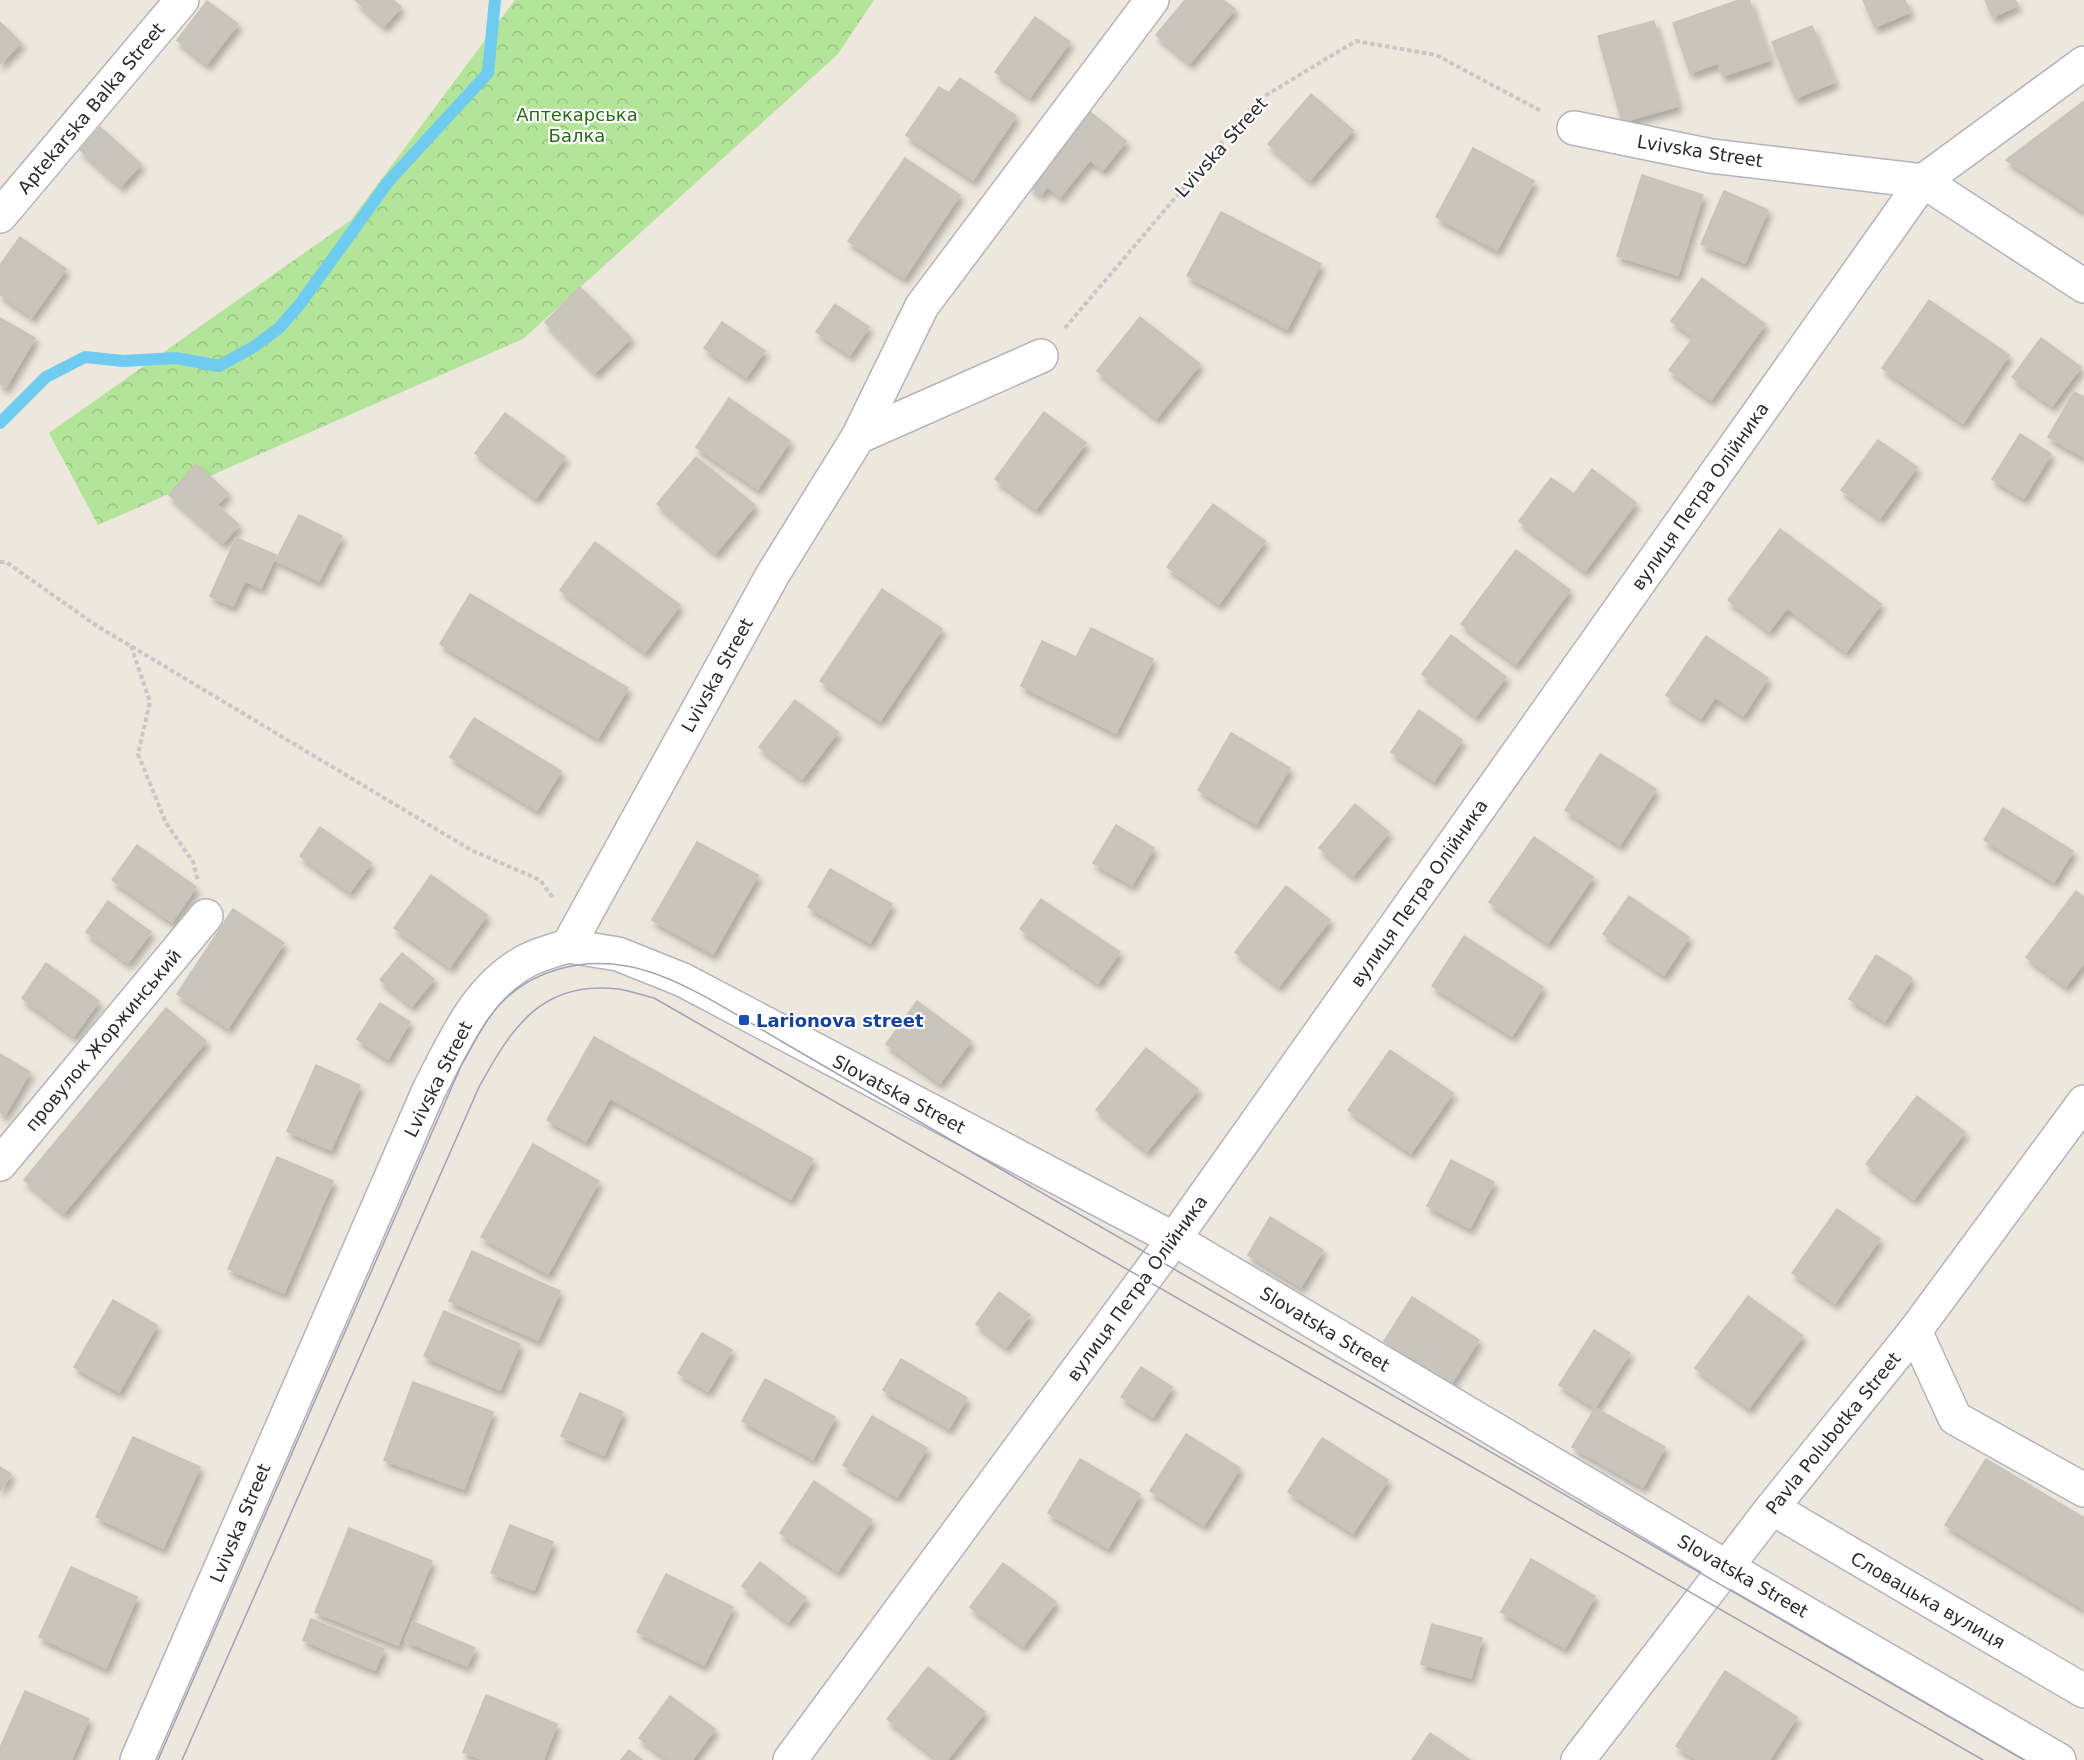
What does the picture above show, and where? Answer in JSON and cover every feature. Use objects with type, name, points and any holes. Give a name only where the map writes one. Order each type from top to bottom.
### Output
[{"type":"street","name":"Aptekarska Balka Street","points":[[0,216],[182,0]]},
{"type":"street","name":"Lvivska Street","points":[[137,1760],[429,1090],[465,1021],[495,982],[528,959],[568,946],[773,574],[858,438],[922,306],[1152,0]]},
{"type":"street","name":"вулиця Петра Олійника","points":[[790,1760],[1174,1239],[1923,181],[2084,63]]},
{"type":"street","name":"Lvivska Street","points":[[1574,128],[1711,156],[1923,181]]},
{"type":"street","points":[[1923,181],[2084,286]]},
{"type":"street","points":[[858,438],[1041,356]]},
{"type":"street","name":"провулок Жоржинський","points":[[0,1164],[206,916]]},
{"type":"street","name":"Slovatska Street","points":[[568,946],[618,954],[683,980],[1174,1239],[1728,1568],[2059,1760]]},
{"type":"street","name":"Pavla Polubotka Street","points":[[1578,1760],[1772,1508],[1916,1331],[2084,1102]]},
{"type":"street","points":[[1916,1331],[1955,1418],[2084,1490]]},
{"type":"street","name":"Словацька вулиця","points":[[1772,1508],[2084,1691]]},
{"type":"path","name":"Lvivska Street","points":[[1041,356],[1258,100],[1356,41],[1436,55],[1574,128]]},
{"type":"path","points":[[0,562],[6,562],[94,624],[471,850],[540,880],[565,915],[568,946]]},
{"type":"path","points":[[131,646],[150,702],[138,754],[165,823],[193,862],[206,916]]},
{"type":"green space","name":"Аптекарська Балка","points":[[515,0],[874,0],[837,55],[523,339],[98,525],[49,433],[351,220]]},
{"type":"building","points":[[355,0],[393,0],[401,7],[384,26]]},
{"type":"building","points":[[1185,0],[1223,0],[1235,9],[1190,63],[1156,35]]},
{"type":"building","points":[[1739,0],[1749,0],[1770,60],[1723,76],[1718,63],[1690,73],[1673,23]]},
{"type":"building","points":[[1863,0],[1905,0],[1910,12],[1875,27]]},
{"type":"building","points":[[1985,0],[2015,0],[2018,5],[1993,17]]},
{"type":"building","points":[[207,1],[238,24],[207,64],[177,40]]},
{"type":"building","points":[[1035,17],[1070,42],[1030,97],[995,72]]},
{"type":"building","points":[[1654,21],[1678,106],[1622,122],[1598,36]]},
{"type":"building","points":[[0,22],[21,43],[0,64]]},
{"type":"building","points":[[1812,26],[1835,82],[1795,98],[1772,42]]},
{"type":"building","points":[[960,78],[1016,116],[973,180],[906,135],[939,87],[949,93]]},
{"type":"building","points":[[1311,94],[1353,130],[1310,180],[1268,144]]},
{"type":"building","points":[[2084,101],[2084,211],[2006,160]]},
{"type":"building","points":[[1089,111],[1126,141],[1103,170],[1090,160],[1060,197],[1047,186],[1041,195],[1029,185]]},
{"type":"building","points":[[100,127],[141,164],[121,186],[80,150]]},
{"type":"building","points":[[1473,148],[1534,181],[1497,250],[1436,217]]},
{"type":"building","points":[[905,158],[960,195],[904,278],[848,241]]},
{"type":"building","points":[[1642,175],[1703,195],[1678,275],[1617,256]]},
{"type":"building","points":[[1724,191],[1768,210],[1745,263],[1701,244]]},
{"type":"building","points":[[1221,212],[1321,264],[1287,329],[1187,276]]},
{"type":"building","points":[[20,237],[66,269],[32,317],[0,294],[0,265]]},
{"type":"building","points":[[1702,278],[1765,324],[1711,400],[1669,370],[1694,337],[1671,321]]},
{"type":"building","points":[[580,287],[631,338],[595,373],[545,322]]},
{"type":"building","points":[[1929,300],[2009,355],[1963,423],[1882,368]]},
{"type":"building","points":[[835,304],[869,327],[850,355],[816,332]]},
{"type":"building","points":[[1140,317],[1200,364],[1157,418],[1097,371]]},
{"type":"building","points":[[0,318],[35,338],[6,387],[0,384]]},
{"type":"building","points":[[722,322],[765,351],[746,377],[704,348]]},
{"type":"building","points":[[2041,338],[2081,367],[2052,406],[2012,377]]},
{"type":"building","points":[[2074,392],[2084,397],[2084,457],[2048,437]]},
{"type":"building","points":[[729,398],[790,441],[758,489],[696,447]]},
{"type":"building","points":[[1044,412],[1086,443],[1036,509],[995,479]]},
{"type":"building","points":[[505,413],[565,457],[536,498],[475,453]]},
{"type":"building","points":[[2020,434],[2051,454],[2024,498],[1992,479]]},
{"type":"building","points":[[1878,440],[1917,467],[1880,518],[1841,490]]},
{"type":"building","points":[[696,457],[755,505],[716,553],[657,504]]},
{"type":"building","points":[[196,464],[228,493],[217,505],[239,525],[223,543],[169,495]]},
{"type":"building","points":[[1592,469],[1636,503],[1585,571],[1519,521],[1551,478],[1574,494]]},
{"type":"building","points":[[1213,504],[1265,541],[1219,604],[1167,567]]},
{"type":"building","points":[[299,515],[342,536],[319,581],[276,560]]},
{"type":"building","points":[[1780,529],[1881,604],[1846,652],[1787,608],[1769,631],[1728,600]]},
{"type":"building","points":[[236,538],[276,555],[261,588],[245,581],[233,606],[210,596]]},
{"type":"building","points":[[595,542],[680,605],[645,652],[560,590]]},
{"type":"building","points":[[1516,550],[1570,590],[1516,664],[1461,624]]},
{"type":"building","points":[[882,589],[942,629],[880,721],[820,681]]},
{"type":"building","points":[[470,594],[628,688],[598,738],[440,644]]},
{"type":"building","points":[[1091,628],[1153,659],[1116,733],[1021,686],[1042,641],[1076,657]]},
{"type":"building","points":[[1451,635],[1506,677],[1476,716],[1422,674]]},
{"type":"building","points":[[1706,636],[1768,678],[1743,716],[1715,697],[1701,718],[1666,695]]},
{"type":"building","points":[[795,700],[838,732],[802,779],[759,747]]},
{"type":"building","points":[[1419,710],[1462,740],[1434,781],[1391,752]]},
{"type":"building","points":[[474,718],[561,771],[537,810],[450,757]]},
{"type":"building","points":[[1231,733],[1290,768],[1256,824],[1198,790]]},
{"type":"building","points":[[1600,754],[1656,789],[1620,845],[1565,810]]},
{"type":"building","points":[[1355,804],[1389,832],[1353,876],[1319,848]]},
{"type":"building","points":[[2003,808],[2073,851],[2054,882],[1984,840]]},
{"type":"building","points":[[1116,825],[1154,848],[1132,885],[1093,863]]},
{"type":"building","points":[[320,827],[371,863],[350,892],[300,856]]},
{"type":"building","points":[[1534,837],[1593,877],[1548,943],[1489,902]]},
{"type":"building","points":[[697,842],[758,875],[713,954],[652,920]]},
{"type":"building","points":[[137,845],[196,887],[172,922],[112,880]]},
{"type":"building","points":[[830,869],[892,904],[870,943],[808,907]]},
{"type":"building","points":[[431,875],[487,915],[450,967],[394,928]]},
{"type":"building","points":[[1286,886],[1330,920],[1279,986],[1235,952]]},
{"type":"building","points":[[2076,891],[2084,897],[2084,963],[2066,986],[2026,957]]},
{"type":"building","points":[[1629,896],[1689,937],[1664,975],[1603,934]]},
{"type":"building","points":[[1041,899],[1120,952],[1098,983],[1020,929]]},
{"type":"building","points":[[108,901],[151,932],[128,963],[86,932]]},
{"type":"building","points":[[233,909],[284,943],[228,1028],[177,994]]},
{"type":"building","points":[[1464,936],[1543,987],[1512,1036],[1432,986]]},
{"type":"building","points":[[402,953],[434,979],[412,1006],[380,980]]},
{"type":"building","points":[[1876,955],[1912,978],[1885,1021],[1849,999]]},
{"type":"building","points":[[46,963],[99,1001],[74,1036],[22,998]]},
{"type":"building","points":[[917,1001],[971,1041],[940,1083],[886,1044]]},
{"type":"building","points":[[380,1003],[410,1022],[388,1059],[357,1039]]},
{"type":"building","points":[[166,1008],[206,1041],[64,1213],[24,1180]]},
{"type":"building","points":[[594,1037],[813,1159],[791,1199],[610,1098],[586,1141],[547,1120]]},
{"type":"building","points":[[1146,1048],[1198,1089],[1147,1151],[1096,1110]]},
{"type":"building","points":[[1390,1050],[1453,1093],[1411,1153],[1348,1110]]},
{"type":"building","points":[[0,1054],[30,1072],[5,1115],[0,1112]]},
{"type":"building","points":[[316,1065],[360,1085],[331,1150],[287,1131]]},
{"type":"building","points":[[1917,1096],[1965,1132],[1914,1199],[1866,1164]]},
{"type":"building","points":[[533,1144],[599,1181],[548,1274],[481,1237]]},
{"type":"building","points":[[277,1157],[333,1181],[284,1293],[228,1269]]},
{"type":"building","points":[[1451,1160],[1494,1182],[1470,1228],[1427,1206]]},
{"type":"building","points":[[1837,1209],[1880,1239],[1835,1303],[1792,1273]]},
{"type":"building","points":[[1270,1217],[1323,1250],[1301,1287],[1248,1255]]},
{"type":"building","points":[[472,1251],[560,1291],[538,1340],[449,1301]]},
{"type":"building","points":[[999,1292],[1030,1315],[1006,1347],[976,1324]]},
{"type":"building","points":[[1748,1296],[1803,1336],[1749,1408],[1695,1368]]},
{"type":"building","points":[[1412,1297],[1479,1340],[1451,1384],[1384,1341]]},
{"type":"building","points":[[113,1300],[157,1325],[119,1392],[74,1367]]},
{"type":"building","points":[[444,1311],[520,1344],[500,1390],[424,1356]]},
{"type":"building","points":[[1594,1330],[1630,1353],[1595,1408],[1559,1385]]},
{"type":"building","points":[[702,1333],[732,1350],[708,1391],[678,1373]]},
{"type":"building","points":[[901,1359],[967,1398],[949,1428],[883,1390]]},
{"type":"building","points":[[1141,1367],[1172,1387],[1153,1417],[1121,1397]]},
{"type":"building","points":[[765,1379],[835,1417],[813,1459],[742,1421]]},
{"type":"building","points":[[413,1382],[493,1412],[464,1489],[384,1460]]},
{"type":"building","points":[[580,1393],[623,1412],[604,1455],[561,1436]]},
{"type":"building","points":[[1595,1408],[1665,1447],[1643,1487],[1572,1447]]},
{"type":"building","points":[[872,1416],[927,1448],[897,1497],[843,1465]]},
{"type":"building","points":[[1186,1434],[1240,1468],[1204,1525],[1150,1491]]},
{"type":"building","points":[[133,1437],[200,1467],[163,1548],[96,1517]]},
{"type":"building","points":[[1322,1438],[1388,1480],[1353,1533],[1288,1492]]},
{"type":"building","points":[[1080,1459],[1140,1494],[1108,1548],[1048,1513]]},
{"type":"building","points":[[1986,1459],[2084,1518],[2084,1609],[1945,1525]]},
{"type":"building","points":[[0,1467],[11,1474],[0,1491]]},
{"type":"building","points":[[814,1481],[872,1520],[838,1571],[780,1533]]},
{"type":"building","points":[[510,1525],[553,1542],[534,1590],[491,1573]]},
{"type":"building","points":[[349,1528],[432,1561],[398,1645],[315,1612]]},
{"type":"building","points":[[1531,1559],[1595,1596],[1565,1648],[1501,1612]]},
{"type":"building","points":[[760,1562],[806,1598],[788,1622],[742,1586]]},
{"type":"building","points":[[1003,1563],[1056,1602],[1023,1646],[970,1607]]},
{"type":"building","points":[[71,1567],[137,1597],[106,1668],[39,1637]]},
{"type":"building","points":[[666,1574],[733,1607],[704,1665],[637,1632]]},
{"type":"building","points":[[311,1619],[384,1649],[375,1670],[303,1640]]},
{"type":"building","points":[[413,1622],[475,1648],[467,1666],[405,1641]]},
{"type":"building","points":[[1432,1624],[1482,1638],[1471,1678],[1421,1664]]},
{"type":"building","points":[[928,1667],[985,1712],[947,1760],[939,1760],[887,1719]]},
{"type":"building","points":[[1725,1671],[1797,1717],[1769,1760],[1697,1760],[1676,1746]]},
{"type":"building","points":[[25,1691],[89,1719],[71,1760],[0,1760],[0,1748]]},
{"type":"building","points":[[486,1695],[557,1724],[543,1760],[484,1760],[463,1752]]},
{"type":"building","points":[[670,1696],[715,1729],[692,1760],[669,1760],[639,1738]]},
{"type":"building","points":[[1430,1733],[1470,1760],[1412,1760]]},
{"type":"building","points":[[629,1750],[642,1760],[621,1760]]},
{"type":"waterway","points":[[0,423],[46,377],[85,357],[123,361],[176,358],[219,366],[255,346],[279,328],[300,304],[388,182],[488,73],[495,0]]},
{"type":"tram line","points":[[158,1760],[461,1066],[489,1018],[513,992],[542,975],[558,969],[592,964],[609,964],[645,970],[706,997],[2024,1760]]},
{"type":"tram line","points":[[182,1760],[479,1087],[504,1045],[532,1012],[549,1000],[569,992],[592,988],[618,989],[654,998],[1983,1760]]},
{"type":"place","name":"Larionova street","points":[[744,1020]]}]
